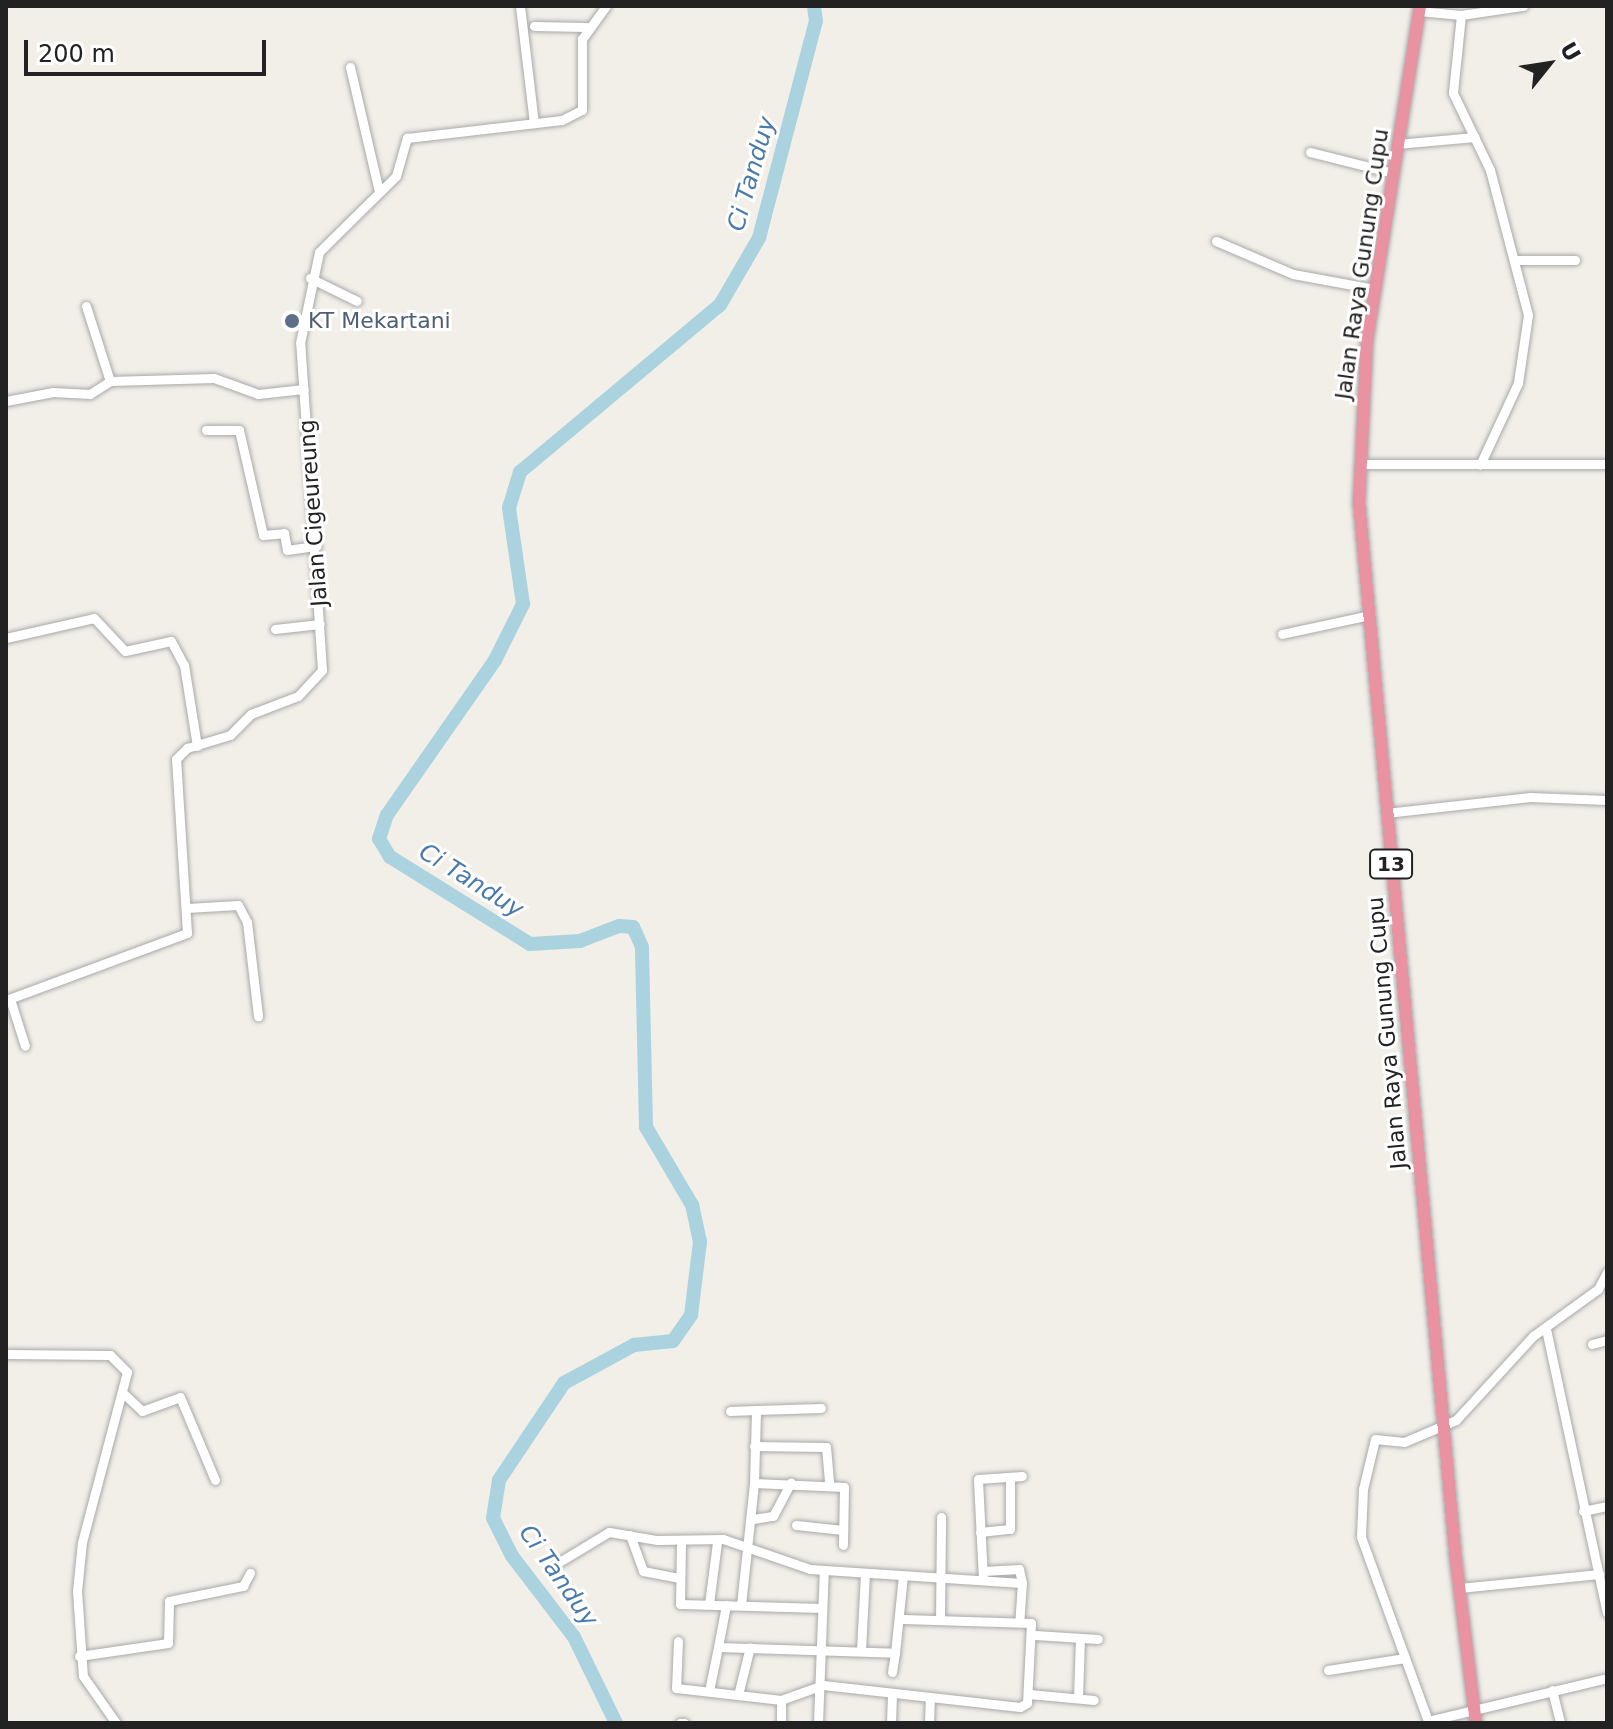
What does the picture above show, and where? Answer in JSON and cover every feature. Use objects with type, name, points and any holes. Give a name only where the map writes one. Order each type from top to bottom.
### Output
[{"type":"highway","name":"Jalan Raya Gunung Cupu","points":[[1419,9],[1375,289],[1360,464],[1365,616],[1459,1588],[1475,1716]]},
{"type":"street","points":[[520,6],[534,123]]},
{"type":"street","points":[[534,26],[586,27],[606,6]]},
{"type":"street","points":[[1419,9],[1461,15],[1523,6]]},
{"type":"street","points":[[1461,15],[1452,84],[1475,137],[1528,315],[1525,355],[1511,406],[1480,465]]},
{"type":"street","name":"Jalan Cigeureung","points":[[8,1000],[179,939],[187,933],[174,765],[182,751],[225,738],[251,714],[315,684],[324,662],[300,329],[310,278],[326,241],[396,176],[410,137],[562,120],[584,107],[586,27]]},
{"type":"street","points":[[350,67],[379,192]]},
{"type":"street","points":[[1397,144],[1475,137]]},
{"type":"street","points":[[1310,152],[1393,173]]},
{"type":"street","points":[[1216,241],[1293,274],[1375,289]]},
{"type":"street","points":[[1514,260],[1575,260]]},
{"type":"street","points":[[310,278],[357,301]]},
{"type":"street","points":[[86,306],[110,381]]},
{"type":"street","points":[[6,401],[53,392],[90,394],[110,381],[214,378],[258,394],[304,389]]},
{"type":"street","points":[[206,430],[239,430],[263,535],[284,533],[287,550],[317,546]]},
{"type":"street","points":[[1360,464],[1607,464]]},
{"type":"street","points":[[1282,634],[1365,616]]},
{"type":"street","points":[[6,638],[94,618],[125,651],[171,641],[184,665],[197,746]]},
{"type":"street","points":[[275,629],[320,624]]},
{"type":"street","points":[[1386,813],[1530,797],[1607,800]]},
{"type":"street","points":[[187,908],[238,905],[247,922],[258,1016]]},
{"type":"street","points":[[8,1000],[25,1046]]},
{"type":"street","points":[[1607,1272],[1603,1292],[1546,1329],[1444,1428],[1402,1442],[1375,1439],[1363,1489],[1363,1547],[1429,1722],[1475,1716],[1552,1690],[1607,1678]]},
{"type":"street","points":[[1546,1329],[1607,1613]]},
{"type":"street","points":[[1592,1344],[1607,1340]]},
{"type":"street","points":[[6,1354],[114,1356],[127,1372],[124,1394],[82,1542],[79,1656],[92,1696],[116,1723]]},
{"type":"street","points":[[124,1394],[142,1411],[180,1397],[215,1480]]},
{"type":"street","points":[[730,1411],[821,1408]]},
{"type":"street","points":[[741,1605],[753,1519],[756,1410]]},
{"type":"street","points":[[754,1446],[826,1447],[829,1485]]},
{"type":"street","points":[[983,1575],[978,1479],[1022,1476]]},
{"type":"street","points":[[980,1532],[1010,1529],[1010,1477]]},
{"type":"street","points":[[754,1483],[791,1482],[846,1489],[843,1545]]},
{"type":"street","points":[[753,1519],[773,1516],[791,1482]]},
{"type":"street","points":[[1583,1511],[1607,1506]]},
{"type":"street","points":[[940,1620],[941,1517]]},
{"type":"street","points":[[796,1525],[843,1530]]},
{"type":"street","points":[[556,1564],[605,1534],[681,1542],[717,1542],[824,1570],[941,1577],[1019,1569],[1022,1583],[1019,1622]]},
{"type":"street","points":[[630,1535],[643,1571],[678,1578]]},
{"type":"street","points":[[681,1542],[678,1578],[680,1604],[822,1608]]},
{"type":"street","points":[[709,1604],[717,1542]]},
{"type":"street","points":[[818,1723],[817,1685],[824,1570]]},
{"type":"street","points":[[79,1656],[168,1643],[169,1601],[243,1586],[250,1573]]},
{"type":"street","points":[[861,1650],[865,1573]]},
{"type":"street","points":[[1459,1588],[1599,1574]]},
{"type":"street","points":[[892,1672],[903,1619],[903,1575]]},
{"type":"street","points":[[709,1691],[726,1605]]},
{"type":"street","points":[[678,1641],[673,1686],[781,1700],[817,1685],[1020,1707],[1029,1694],[1035,1635],[1031,1623],[903,1619]]},
{"type":"street","points":[[1035,1635],[1098,1639]]},
{"type":"street","points":[[1078,1698],[1080,1638]]},
{"type":"street","points":[[718,1647],[819,1648],[895,1653]]},
{"type":"street","points":[[738,1695],[750,1647]]},
{"type":"street","points":[[1328,1670],[1405,1658]]},
{"type":"street","points":[[1552,1690],[1560,1723]]},
{"type":"street","points":[[891,1723],[892,1693]]},
{"type":"street","points":[[1029,1694],[1094,1700]]},
{"type":"street","points":[[929,1723],[930,1697]]},
{"type":"street","points":[[781,1700],[781,1723]]},
{"type":"waterway","name":"Ci Tanduy","points":[[616,1723],[574,1637],[512,1556],[493,1518],[499,1480],[564,1383],[634,1345],[673,1341],[691,1315],[700,1242],[692,1205],[646,1127],[642,947],[633,927],[619,926],[580,941],[530,944],[390,857],[379,839],[387,815],[495,660],[523,604],[509,508],[520,472],[720,305],[759,238],[816,21],[814,6]]},
{"type":"place","name":"KT Mekartani","points":[[292,321]]}]
